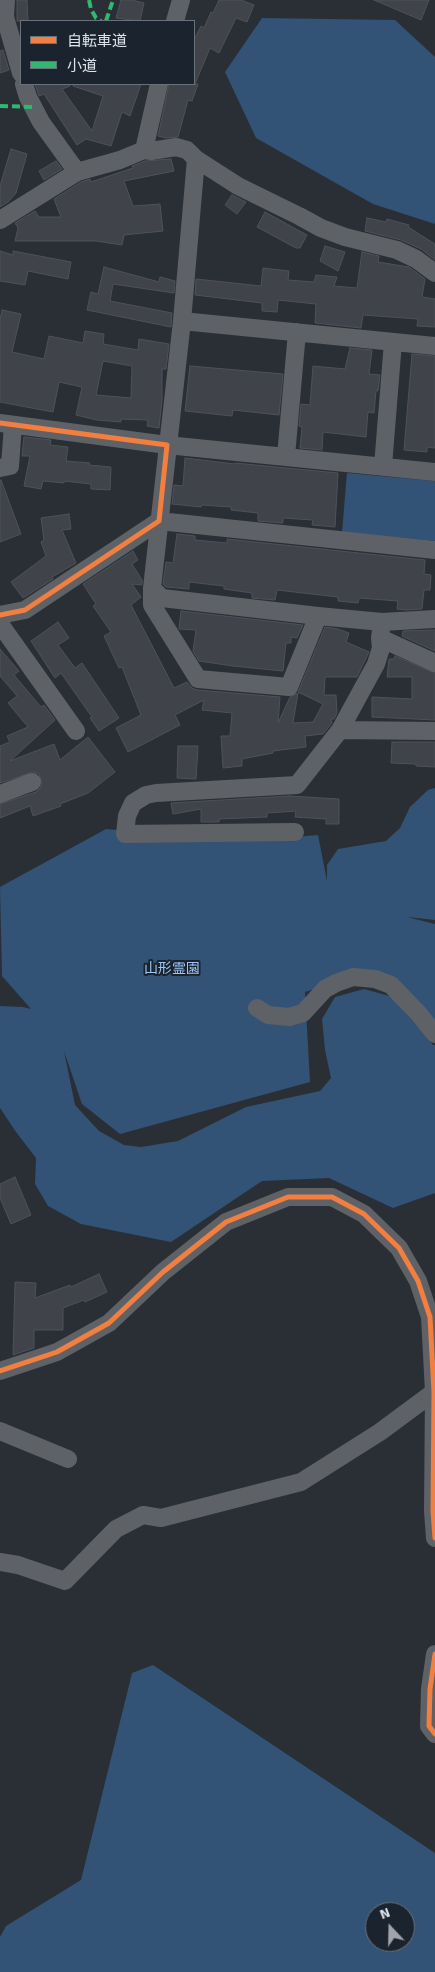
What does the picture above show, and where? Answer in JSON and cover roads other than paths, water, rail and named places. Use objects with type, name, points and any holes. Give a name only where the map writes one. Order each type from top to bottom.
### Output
[{"type":"street","points":[[175,20],[181,0]]},
{"type":"street","points":[[4,11],[20,69]]},
{"type":"street","points":[[24,85],[28,97],[41,122],[77,172]]},
{"type":"street","points":[[144,150],[159,85]]},
{"type":"street","points":[[0,220],[77,172],[120,160],[144,150],[151,151],[176,147],[186,150],[196,159],[238,186],[321,228],[345,237],[397,250],[416,259],[435,273]]},
{"type":"street","points":[[196,159],[182,321],[167,445],[152,588],[152,605],[198,679],[289,687],[318,616]]},
{"type":"street","points":[[182,321],[435,346]]},
{"type":"street","points":[[286,456],[297,332]]},
{"type":"street","points":[[383,466],[393,342]]},
{"type":"street","points":[[0,468],[10,466],[6,424],[167,445],[435,472]]},
{"type":"street","points":[[0,615],[26,610],[159,521],[435,550]]},
{"type":"street","points":[[152,588],[162,598],[318,616],[381,630],[435,663]]},
{"type":"street","points":[[381,630],[435,619]]},
{"type":"street","points":[[0,624],[76,731]]},
{"type":"street","points":[[295,832],[125,834],[127,816],[133,803],[146,795],[297,785],[340,730],[376,664],[381,648],[381,630]]},
{"type":"street","points":[[340,730],[435,731]]},
{"type":"street","points":[[0,794],[32,782]]},
{"type":"street","points":[[257,1008],[268,1015],[280,1018],[302,1014],[325,989],[336,983],[353,977],[375,979],[391,985],[418,1012],[435,1034]]},
{"type":"street","points":[[0,1372],[57,1352],[109,1323],[163,1272],[226,1222],[288,1197],[332,1197],[364,1214],[399,1248],[418,1281],[430,1317],[434,1349],[433,1511],[435,1538]]},
{"type":"street","points":[[0,1562],[18,1565],[65,1581],[116,1529],[143,1515],[160,1518],[301,1482],[380,1432],[434,1392]]},
{"type":"street","points":[[0,1431],[68,1459]]},
{"type":"street","points":[[435,1654],[430,1689],[429,1726],[435,1734]]},
{"type":"park label","name":"山形霊園","points":[[172,969]]}]
